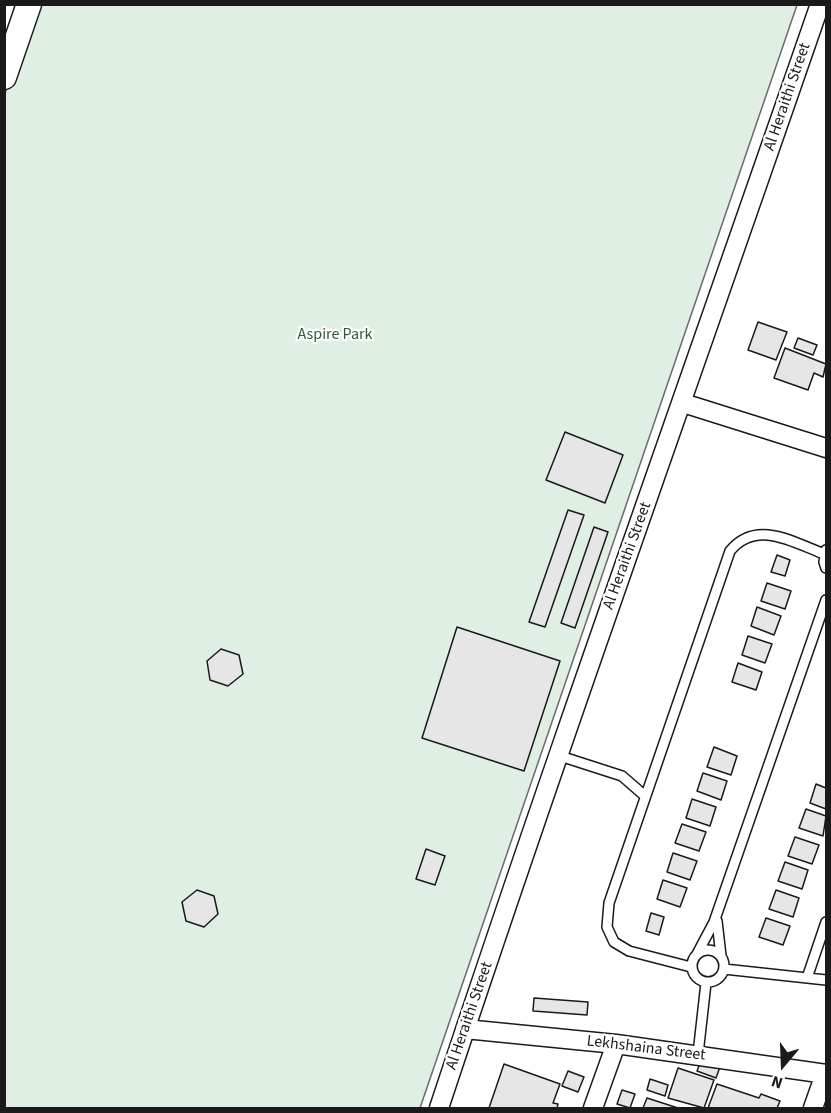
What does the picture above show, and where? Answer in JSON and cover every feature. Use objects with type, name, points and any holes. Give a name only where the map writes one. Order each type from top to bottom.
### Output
[{"type":"street","points":[[4,77],[29,4]]},
{"type":"street","name":"Al Heraithi Street","points":[[439,1108],[560,756],[592,655],[683,403],[820,4]]},
{"type":"street","points":[[683,403],[826,448]]},
{"type":"street","name":"Lekhshaina Street","points":[[465,1029],[698,1054],[826,1074]]},
{"type":"street","points":[[594,1108],[616,1044]]},
{"type":"street","points":[[813,1108],[826,1074]]},
{"type":"lane","points":[[719,907],[716,936],[724,969],[717,980],[706,983],[699,980],[691,968],[629,951],[614,942],[607,927],[609,903],[730,551],[749,536],[766,533],[825,552],[826,568]]},
{"type":"lane","points":[[691,968],[708,936],[719,907],[826,600]]},
{"type":"lane","points":[[560,756],[622,776],[645,796]]},
{"type":"lane","points":[[807,978],[826,922]]},
{"type":"lane","points":[[697,954],[711,950],[721,956]]},
{"type":"lane","points":[[724,969],[826,980]]},
{"type":"lane","points":[[698,1054],[706,983]]},
{"type":"green space","name":"Aspire Park","points":[[36,5],[797,5],[420,1108],[5,1108],[4,96]]},
{"type":"building","points":[[758,322],[787,332],[776,360],[748,350]]},
{"type":"building","points":[[798,338],[817,345],[813,355],[794,348]]},
{"type":"building","points":[[785,348],[826,364],[823,377],[814,373],[808,390],[774,378]]},
{"type":"building","points":[[565,432],[623,455],[605,503],[546,480]]},
{"type":"building","points":[[568,510],[584,515],[545,627],[529,622]]},
{"type":"building","points":[[594,527],[608,532],[575,628],[561,623]]},
{"type":"building","points":[[777,555],[790,560],[785,576],[771,572]]},
{"type":"building","points":[[767,583],[791,591],[785,609],[761,601]]},
{"type":"building","points":[[757,607],[781,616],[774,635],[751,626]]},
{"type":"building","points":[[457,627],[560,661],[524,771],[422,738]]},
{"type":"building","points":[[748,636],[772,644],[765,663],[742,655]]},
{"type":"building","points":[[221,649],[239,655],[243,674],[228,686],[210,680],[207,661]]},
{"type":"building","points":[[738,663],[762,672],[756,690],[732,682]]},
{"type":"building","points":[[714,747],[737,756],[731,775],[707,767]]},
{"type":"building","points":[[703,773],[727,781],[721,800],[697,791]]},
{"type":"building","points":[[816,784],[826,788],[826,809],[810,803]]},
{"type":"building","points":[[692,799],[716,807],[710,826],[686,818]]},
{"type":"building","points":[[806,809],[826,816],[823,836],[799,828]]},
{"type":"building","points":[[682,824],[706,832],[699,851],[675,843]]},
{"type":"building","points":[[795,837],[819,845],[812,864],[788,856]]},
{"type":"building","points":[[426,849],[445,856],[435,885],[416,879]]},
{"type":"building","points":[[673,853],[697,861],[690,880],[667,872]]},
{"type":"building","points":[[785,862],[808,870],[802,889],[778,881]]},
{"type":"building","points":[[663,880],[687,888],[680,907],[657,899]]},
{"type":"building","points":[[197,890],[214,896],[218,914],[204,927],[186,921],[182,902]]},
{"type":"building","points":[[776,890],[799,898],[793,917],[769,909]]},
{"type":"building","points":[[651,913],[664,917],[659,935],[646,931]]},
{"type":"building","points":[[766,918],[790,926],[783,945],[759,937]]},
{"type":"building","points":[[534,998],[588,1002],[587,1015],[533,1011]]},
{"type":"building","points":[[702,1058],[721,1064],[716,1078],[697,1071]]},
{"type":"building","points":[[504,1064],[560,1084],[553,1103],[558,1104],[557,1108],[489,1108]]},
{"type":"building","points":[[678,1068],[714,1080],[704,1108],[668,1098]]},
{"type":"building","points":[[568,1071],[584,1077],[578,1092],[562,1086]]},
{"type":"building","points":[[650,1079],[668,1085],[665,1096],[647,1090]]},
{"type":"building","points":[[717,1084],[759,1098],[761,1094],[780,1101],[777,1108],[708,1108]]},
{"type":"building","points":[[622,1090],[635,1094],[630,1108],[617,1104]]},
{"type":"building","points":[[647,1098],[678,1108],[643,1108]]}]
